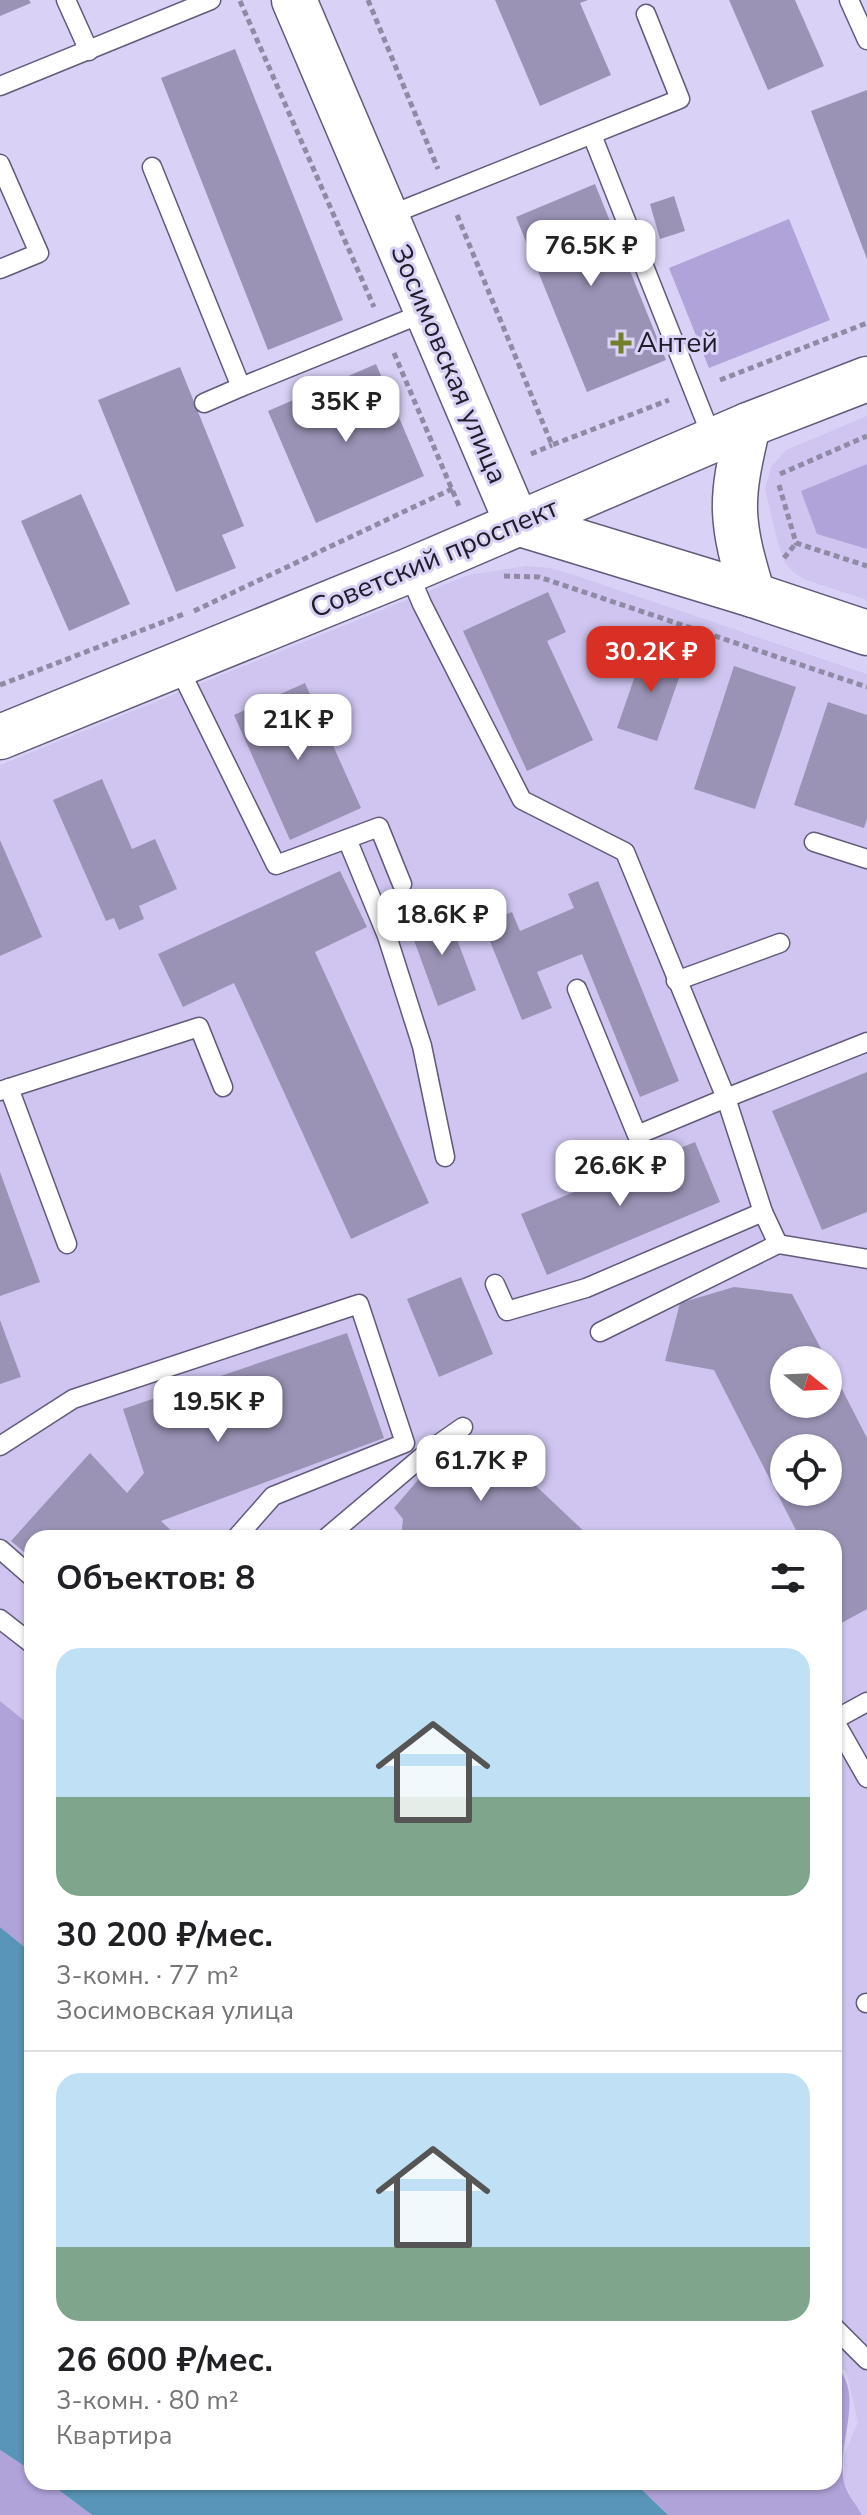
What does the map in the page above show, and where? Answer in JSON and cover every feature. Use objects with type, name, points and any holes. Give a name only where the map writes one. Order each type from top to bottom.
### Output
[{"type":"street","name":"Зосимовская улица","points":[[294,0],[517,523]]},
{"type":"street","name":"Советский проспект","points":[[0,737],[408,571],[730,432],[867,379]]},
{"type":"street","points":[[730,432],[738,468],[735,509],[740,552],[753,595]]},
{"type":"street","points":[[517,523],[867,633]]},
{"type":"lane","points":[[66,0],[89,51]]},
{"type":"lane","points":[[0,86],[211,0]]},
{"type":"lane","points":[[849,0],[867,40]]},
{"type":"lane","points":[[385,217],[680,99],[646,14]]},
{"type":"lane","points":[[592,135],[694,390],[730,432]]},
{"type":"lane","points":[[0,164],[39,253],[0,269]]},
{"type":"lane","points":[[152,167],[241,387]]},
{"type":"lane","points":[[204,403],[426,312]]},
{"type":"lane","points":[[408,571],[522,800],[625,852],[726,1098],[763,1212],[778,1244]]},
{"type":"lane","points":[[177,664],[276,865],[379,827],[402,884]]},
{"type":"lane","points":[[347,839],[387,936],[422,1046],[445,1157]]},
{"type":"lane","points":[[814,842],[867,859]]},
{"type":"lane","points":[[676,981],[780,943]]},
{"type":"lane","points":[[577,989],[637,1135],[867,1042]]},
{"type":"lane","points":[[67,1244],[4,1089],[199,1027],[223,1087]]},
{"type":"lane","points":[[495,1284],[507,1311],[586,1288],[763,1212]]},
{"type":"lane","points":[[600,1332],[778,1244],[867,1259]]},
{"type":"lane","points":[[0,1446],[73,1399],[359,1304],[405,1443],[273,1496],[243,1530]]},
{"type":"lane","points":[[335,1530],[430,1450],[463,1427]]},
{"type":"lane","points":[[0,1549],[24,1570]]},
{"type":"lane","points":[[0,1619],[24,1638]]},
{"type":"lane","points":[[842,1716],[867,1702]]},
{"type":"lane","points":[[842,1734],[867,1778]]},
{"type":"lane","points":[[842,2335],[867,2360]]},
{"type":"path","points":[[239,0],[453,489],[470,545]]},
{"type":"path","points":[[368,0],[552,445]]},
{"type":"path","points":[[0,685],[194,611],[494,469],[867,323]]},
{"type":"path","points":[[867,436],[776,475],[796,543],[867,566]]},
{"type":"shaded area","points":[[789,219],[830,320],[709,368],[669,268]]},
{"type":"shaded area","points":[[867,416],[867,600],[806,580],[794,573],[785,563],[778,544],[765,489],[771,467],[786,450]]},
{"type":"shaded area","points":[[867,464],[867,549],[817,534],[801,491]]},
{"type":"shaded area","points":[[526,566],[551,568],[577,576],[867,674],[867,2515],[862,2515],[844,2484],[844,2455],[858,2422],[846,2371],[842,2369],[842,1530],[24,1530],[24,1720],[0,1701],[0,765],[468,575]]},
{"type":"shaded area","points":[[0,1701],[24,1720],[24,1946],[0,1927]]},
{"type":"shaded area","points":[[842,2374],[844,2376],[850,2403],[844,2450],[844,2482],[862,2515],[668,2515],[642,2490],[842,2490]]},
{"type":"shaded area","points":[[0,2450],[24,2466],[24,2490],[59,2490],[92,2515],[0,2515]]},
{"type":"water","points":[[0,1927],[24,1946],[24,2466],[0,2450]]},
{"type":"water","points":[[59,2490],[642,2490],[668,2515],[92,2515]]},
{"type":"building","points":[[0,0],[29,0],[31,3],[0,16]]},
{"type":"building","points":[[495,0],[588,0],[580,3],[611,75],[540,106]]},
{"type":"building","points":[[729,0],[795,0],[824,66],[768,90]]},
{"type":"building","points":[[235,49],[343,320],[268,350],[161,78]]},
{"type":"building","points":[[867,90],[867,259],[811,111]]},
{"type":"building","points":[[595,184],[666,360],[587,392],[516,217]]},
{"type":"building","points":[[674,196],[685,231],[660,239],[650,204]]},
{"type":"building","points":[[376,364],[424,476],[316,523],[268,411]]},
{"type":"building","points":[[180,367],[244,526],[222,535],[236,568],[176,592],[98,400]]},
{"type":"building","points":[[81,494],[130,604],[69,631],[21,521]]},
{"type":"building","points":[[548,592],[566,632],[547,641],[593,740],[527,771],[463,631]]},
{"type":"building","points":[[645,647],[685,661],[657,741],[617,728]]},
{"type":"building","points":[[734,666],[796,687],[755,809],[694,789]]},
{"type":"building","points":[[305,683],[361,808],[290,840],[234,715]]},
{"type":"building","points":[[828,702],[867,715],[867,819],[864,828],[794,805]]},
{"type":"building","points":[[102,779],[132,849],[155,839],[177,889],[139,906],[144,919],[119,930],[114,918],[106,921],[53,800]]},
{"type":"building","points":[[0,840],[42,937],[0,956]]},
{"type":"building","points":[[340,871],[367,927],[315,952],[429,1203],[351,1239],[234,983],[183,1007],[158,954]]},
{"type":"building","points":[[598,881],[679,1081],[640,1097],[582,954],[537,972],[552,1008],[522,1020],[483,924],[512,912],[520,931],[574,908],[568,894]]},
{"type":"building","points":[[446,910],[476,990],[438,1006],[407,921]]},
{"type":"building","points":[[867,1072],[867,1212],[822,1230],[772,1111]]},
{"type":"building","points":[[695,1142],[720,1202],[547,1275],[521,1214]]},
{"type":"building","points":[[0,1172],[40,1282],[0,1296]]},
{"type":"building","points":[[461,1277],[493,1354],[439,1377],[407,1299]]},
{"type":"building","points":[[734,1287],[792,1294],[820,1346],[770,1346],[770,1418],[842,1418],[842,1389],[867,1438],[867,1609],[842,1623],[842,1530],[796,1530],[784,1506],[842,1506],[842,1434],[770,1434],[770,1479],[714,1370],[665,1361],[680,1303]]},
{"type":"building","points":[[0,1320],[21,1377],[0,1384]]},
{"type":"building","points":[[347,1333],[384,1438],[161,1521],[171,1530],[24,1530],[24,1552],[11,1541],[90,1453],[127,1493],[144,1473],[123,1409]]},
{"type":"building","points":[[442,1452],[451,1461],[489,1458],[496,1452],[518,1453],[518,1469],[583,1530],[402,1530],[403,1519],[394,1508]]},
{"type":"place","name":"Антей","points":[[621,343]]}]
